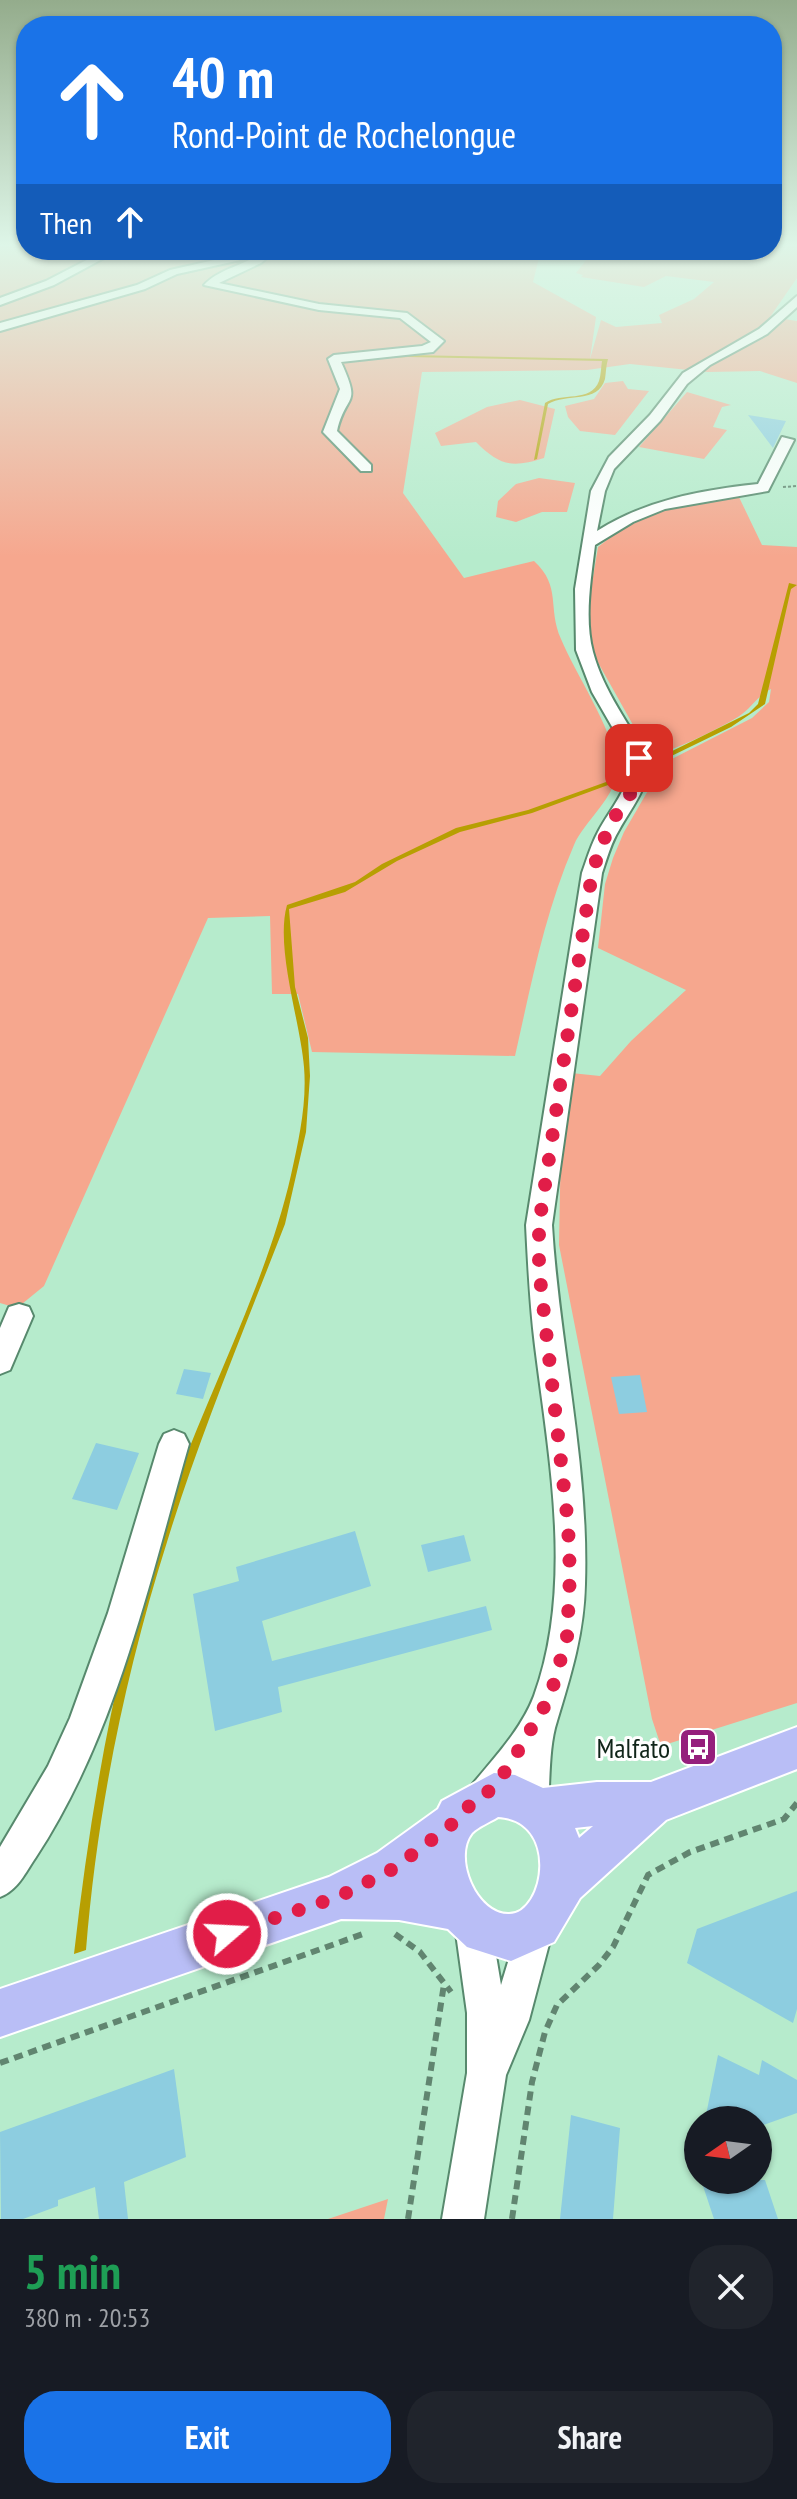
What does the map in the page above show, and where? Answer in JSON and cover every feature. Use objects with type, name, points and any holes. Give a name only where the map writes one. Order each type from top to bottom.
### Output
[{"type":"main road","points":[[563,1883],[651,1804],[797,1748]]},
{"type":"main road","points":[[0,2013],[338,1897],[393,1869],[450,1826],[472,1803],[483,1798],[494,1795],[517,1797],[534,1808],[554,1830],[563,1855],[563,1883],[553,1909],[535,1929],[515,1937],[494,1936],[464,1917],[399,1897],[338,1897]]},
{"type":"main road","points":[[534,1808],[651,1804]]},
{"type":"main road","points":[[450,1826],[442,1853],[444,1881],[464,1917]]},
{"type":"street","points":[[366,468],[330,432],[330,425],[342,408],[347,387],[334,359],[424,350]]},
{"type":"street","points":[[534,1808],[534,1760],[544,1711],[567,1637],[570,1575],[568,1524],[539,1269],[539,1225],[592,873],[603,840],[637,783],[641,769],[633,746],[592,673],[579,622],[595,501],[602,478],[613,460],[654,419],[690,372],[729,350]]},
{"type":"street","points":[[590,542],[628,519],[653,509],[763,488],[787,440]]},
{"type":"street","points":[[0,1361],[19,1316]]},
{"type":"street","points":[[0,1879],[26,1845],[78,1746],[126,1603],[174,1444]]},
{"type":"street","points":[[483,1798],[508,1768],[544,1711]]},
{"type":"street","points":[[464,1917],[514,2022]]},
{"type":"street","points":[[463,2219],[487,2073],[514,2022],[535,1929]]},
{"type":"path","points":[[514,2022],[565,1995],[599,1965],[613,1947],[648,1875],[690,1852],[784,1819],[797,1803]]},
{"type":"path","points":[[388,1931],[410,1940],[428,1957],[456,1998],[514,2022]]},
{"type":"path","points":[[0,2063],[370,1932]]},
{"type":"path","points":[[408,2219],[444,1984]]},
{"type":"path","points":[[512,2219],[532,2082],[514,2022]]},
{"type":"shaded area","points":[[0,350],[591,350],[590,359],[593,350],[797,350],[797,383],[760,371],[708,372],[630,364],[587,370],[422,372],[403,493],[464,578],[534,561],[543,571],[551,589],[561,639],[609,736],[617,766],[613,787],[579,836],[564,870],[540,949],[515,1056],[312,1052],[298,994],[272,994],[270,916],[208,918],[44,1286],[17,1308],[0,1303]]},
{"type":"shaded area","points":[[409,355],[608,359],[605,379],[596,392],[548,404],[537,459],[534,460],[545,403],[583,395],[595,388],[602,361],[408,357],[343,361]]},
{"type":"shaded area","points":[[623,381],[628,389],[649,391],[615,435],[580,431],[568,417],[565,406],[594,399],[605,383]]},
{"type":"shaded area","points":[[687,392],[731,405],[722,407],[713,427],[727,430],[704,459],[639,447]]},
{"type":"shaded area","points":[[520,400],[555,409],[544,458],[515,464],[492,456],[476,442],[441,446],[435,433],[487,407]]},
{"type":"shaded area","points":[[539,478],[575,483],[567,512],[542,512],[516,522],[496,517],[498,501],[516,484]]},
{"type":"shaded area","points":[[737,493],[762,545],[797,547],[797,1703],[661,1746],[652,1719],[559,1245],[561,1138],[571,1073],[600,1076],[631,1041],[686,990],[598,948],[605,884],[624,832],[664,763],[752,718],[769,702],[771,689],[728,723],[651,757],[591,650],[585,625],[598,547],[631,521],[663,509]]},
{"type":"shaded area","points":[[789,583],[797,585],[791,589],[765,704],[731,727],[655,764],[654,760],[749,713],[758,704]]},
{"type":"shaded area","points":[[620,777],[619,781],[532,813],[460,832],[397,861],[345,892],[289,909],[295,987],[308,1038],[310,1076],[306,1132],[285,1224],[194,1462],[152,1592],[126,1693],[105,1795],[86,1950],[74,1954],[97,1787],[132,1623],[179,1474],[266,1260],[297,1148],[305,1080],[286,963],[284,922],[287,905],[355,882],[382,864],[456,828],[528,810]]},
{"type":"shaded area","points":[[388,2199],[384,2219],[328,2219]]},
{"type":"building","points":[[748,415],[786,421],[773,448]]},
{"type":"building","points":[[184,1369],[211,1373],[203,1399],[176,1394]]},
{"type":"building","points":[[640,1375],[647,1412],[619,1414],[611,1377]]},
{"type":"building","points":[[96,1443],[139,1453],[117,1510],[72,1499]]},
{"type":"building","points":[[355,1531],[371,1586],[262,1621],[272,1661],[486,1606],[492,1630],[278,1687],[282,1712],[215,1731],[193,1594],[239,1581],[236,1567]]},
{"type":"building","points":[[464,1535],[471,1561],[428,1572],[421,1545]]},
{"type":"building","points":[[797,1891],[797,2009],[793,2023],[687,1963],[697,1929]]},
{"type":"building","points":[[718,2055],[759,2075],[762,2060],[797,2080],[797,2113],[772,2122],[772,2106],[708,2106]]},
{"type":"building","points":[[174,2069],[186,2157],[124,2182],[128,2219],[99,2219],[95,2187],[58,2200],[58,2206],[23,2219],[1,2219],[0,2132]]},
{"type":"building","points":[[571,2115],[620,2128],[613,2219],[560,2219]]},
{"type":"building","points":[[706,2194],[770,2194],[778,2219],[714,2219]]},
{"type":"place","name":"Malfato","points":[[698,1747]]},
{"type":"route","points":[[227,1934],[338,1897],[393,1869],[450,1826],[472,1803],[483,1798],[508,1768],[550,1697],[567,1637],[570,1575],[561,1450],[539,1269],[539,1225],[546,1162],[568,1045],[584,910],[603,840],[637,783],[641,769],[639,758]]}]
